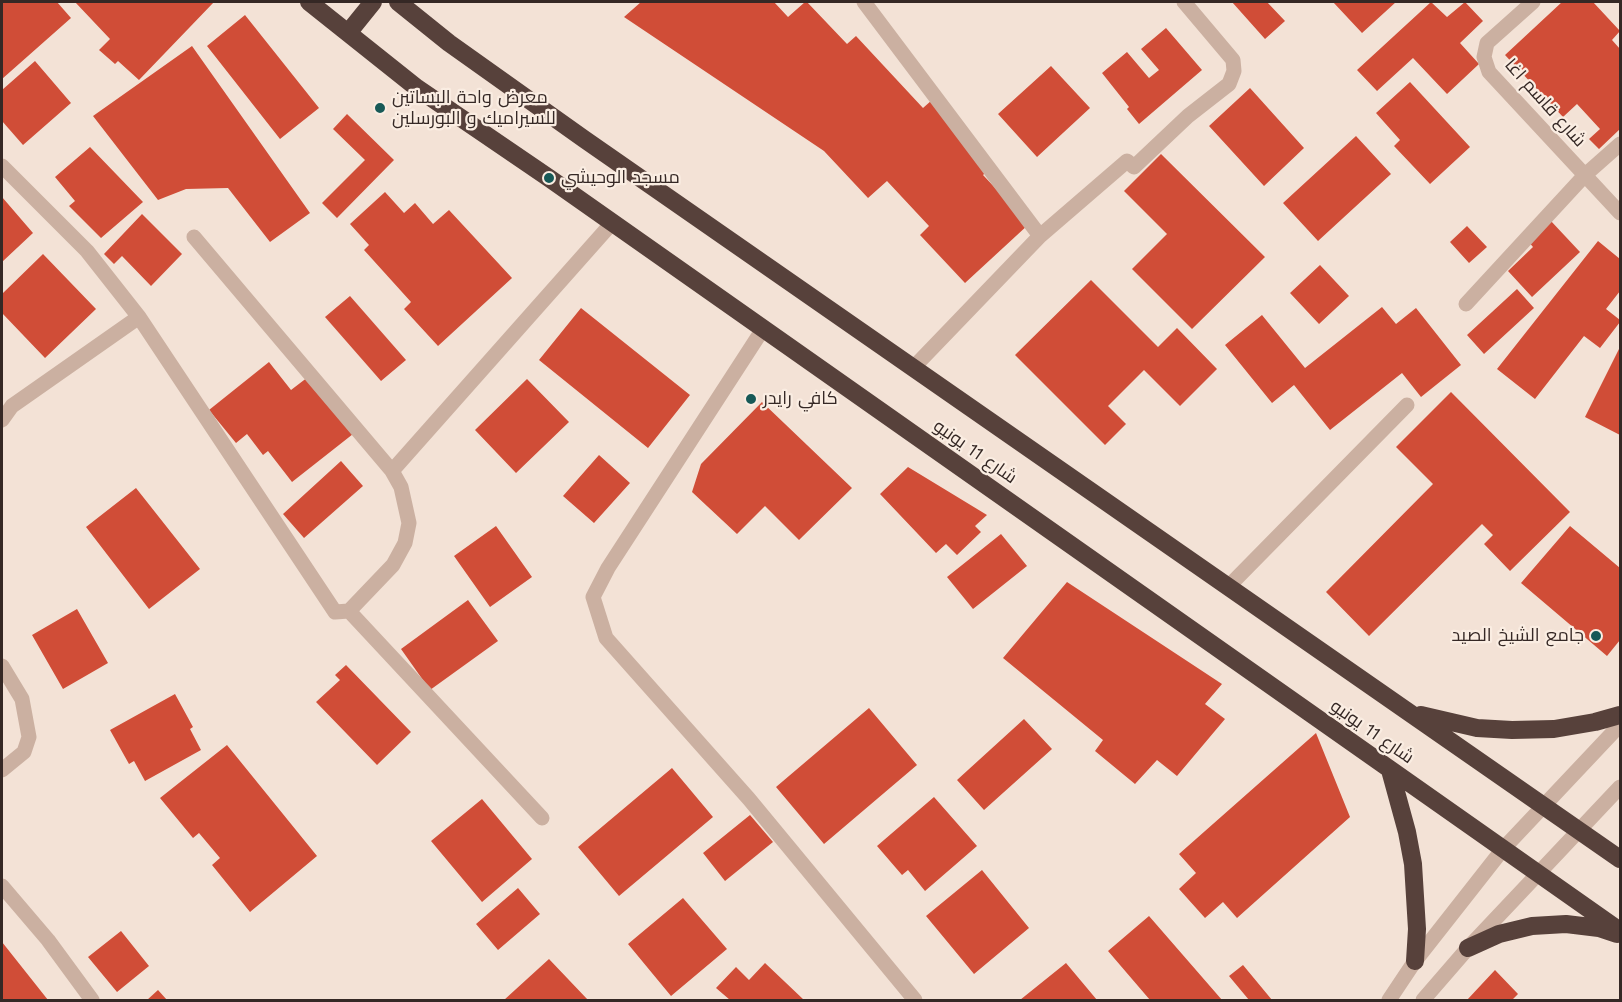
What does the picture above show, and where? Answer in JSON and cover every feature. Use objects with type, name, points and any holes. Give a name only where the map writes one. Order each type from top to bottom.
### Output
[{"type":"highway","name":"شارع 11 يونيو","points":[[309,2],[417,88],[612,222],[1620,933]]},
{"type":"highway","points":[[348,33],[373,2]]},
{"type":"highway","name":"شارع 11 يونيو","points":[[398,2],[449,43],[574,132],[1620,859]]},
{"type":"highway","points":[[1407,711],[1477,728],[1512,730],[1554,729],[1620,715]]},
{"type":"highway","points":[[1390,770],[1400,801],[1413,864],[1417,929],[1415,961]]},
{"type":"highway","points":[[1468,948],[1499,934],[1532,926],[1566,924],[1620,933]]},
{"type":"street","points":[[864,2],[1040,236]]},
{"type":"street","points":[[913,368],[1040,236],[1127,161],[1134,167],[1188,116],[1229,84],[1234,71],[1233,60],[1184,2]]},
{"type":"street","name":"شارع قاسم اغا","points":[[1533,2],[1487,44],[1484,57],[1489,72],[1620,213]]},
{"type":"street","name":"شارع قاسم اغا","points":[[1585,175],[1620,144]]},
{"type":"street","points":[[2,166],[87,251],[139,317],[335,612],[349,611],[393,566],[405,543],[409,523],[401,487],[392,471],[194,237]]},
{"type":"street","points":[[1466,304],[1585,175]]},
{"type":"street","points":[[392,471],[612,222]]},
{"type":"street","points":[[2,420],[12,406],[139,317]]},
{"type":"street","points":[[763,329],[608,567],[593,597],[606,638],[749,799],[915,1000]]},
{"type":"street","points":[[1227,587],[1407,405]]},
{"type":"street","points":[[349,611],[542,818]]},
{"type":"street","points":[[2,666],[22,699],[29,737],[24,752],[2,770]]},
{"type":"street","points":[[1389,1000],[1415,961],[1503,849],[1620,726]]},
{"type":"street","points":[[1423,1000],[1468,948],[1620,787]]},
{"type":"street","points":[[2,886],[48,940],[92,1000]]},
{"type":"building","points":[[2,2],[57,2],[71,18],[2,79]]},
{"type":"building","points":[[75,2],[214,2],[139,80],[118,61],[115,64],[99,50],[110,39]]},
{"type":"building","points":[[641,2],[774,2],[788,17],[807,2],[847,44],[856,36],[923,108],[932,100],[992,166],[983,175],[1029,224],[965,283],[920,235],[929,226],[887,181],[868,198],[824,151],[624,17]]},
{"type":"building","points":[[1232,2],[1267,2],[1285,21],[1265,39]]},
{"type":"building","points":[[1333,2],[1396,2],[1362,33]]},
{"type":"building","points":[[1431,2],[1447,17],[1465,2],[1483,21],[1460,43],[1479,64],[1447,94],[1413,58],[1377,91],[1357,70]]},
{"type":"building","points":[[1562,2],[1593,2],[1620,31],[1612,40],[1620,49],[1620,129],[1599,149],[1589,139],[1600,129],[1577,104],[1563,117],[1505,55]]},
{"type":"building","points":[[245,15],[319,108],[280,139],[207,46]]},
{"type":"building","points":[[1166,28],[1202,70],[1139,124],[1127,109],[1129,107],[1102,73],[1127,52],[1149,78],[1159,70],[1141,49]]},
{"type":"building","points":[[192,46],[310,213],[270,242],[228,188],[186,189],[158,200],[93,116]]},
{"type":"building","points":[[35,61],[71,103],[23,145],[2,121],[2,90]]},
{"type":"building","points":[[1051,66],[1090,108],[1037,157],[998,114]]},
{"type":"building","points":[[1410,82],[1470,147],[1430,184],[1394,146],[1400,140],[1376,113]]},
{"type":"building","points":[[1250,88],[1304,148],[1264,186],[1209,126]]},
{"type":"building","points":[[347,114],[394,160],[337,218],[322,203],[365,160],[333,129]]},
{"type":"building","points":[[1356,136],[1391,174],[1318,241],[1283,203]]},
{"type":"building","points":[[90,147],[143,202],[101,238],[69,206],[75,201],[55,177]]},
{"type":"building","points":[[1161,154],[1265,257],[1192,329],[1132,269],[1167,234],[1124,191]]},
{"type":"building","points":[[385,192],[404,213],[415,203],[433,224],[449,210],[512,278],[438,346],[404,309],[411,302],[364,250],[369,245],[350,224]]},
{"type":"building","points":[[2,197],[33,233],[2,262]]},
{"type":"building","points":[[142,214],[182,254],[151,286],[122,256],[114,264],[104,254]]},
{"type":"building","points":[[1550,220],[1580,252],[1532,297],[1508,271],[1533,247],[1528,241]]},
{"type":"building","points":[[1467,226],[1487,247],[1469,263],[1450,242]]},
{"type":"building","points":[[1598,241],[1620,259],[1620,291],[1606,309],[1620,322],[1600,348],[1584,336],[1535,399],[1497,369]]},
{"type":"building","points":[[43,254],[96,309],[45,358],[2,313],[2,294]]},
{"type":"building","points":[[1320,265],[1349,296],[1319,324],[1290,293]]},
{"type":"building","points":[[1091,280],[1158,347],[1177,328],[1217,369],[1180,406],[1144,370],[1108,406],[1126,424],[1105,445],[1015,355]]},
{"type":"building","points":[[1517,289],[1534,308],[1484,354],[1467,335]]},
{"type":"building","points":[[350,296],[406,360],[381,381],[325,317]]},
{"type":"building","points":[[1382,307],[1396,324],[1416,308],[1461,365],[1421,397],[1402,373],[1330,430],[1294,385],[1272,403],[1225,345],[1262,315],[1305,368]]},
{"type":"building","points":[[581,308],[690,395],[648,448],[539,360]]},
{"type":"building","points":[[1620,347],[1620,435],[1585,417]]},
{"type":"building","points":[[269,362],[291,390],[308,377],[353,434],[292,482],[268,451],[263,455],[247,434],[236,443],[209,410]]},
{"type":"building","points":[[527,379],[569,422],[516,473],[475,430]]},
{"type":"building","points":[[1451,392],[1570,512],[1510,571],[1484,544],[1493,535],[1482,524],[1369,636],[1326,592],[1433,484],[1396,447]]},
{"type":"building","points":[[762,402],[852,488],[799,540],[765,506],[737,534],[692,492],[701,464]]},
{"type":"building","points":[[599,455],[630,483],[594,523],[563,496]]},
{"type":"building","points":[[341,461],[363,486],[304,538],[283,514]]},
{"type":"building","points":[[908,467],[987,515],[975,526],[981,532],[957,555],[946,544],[936,553],[880,494]]},
{"type":"building","points":[[136,488],[200,569],[149,609],[86,527]]},
{"type":"building","points":[[496,526],[532,577],[490,607],[454,556]]},
{"type":"building","points":[[1570,526],[1620,568],[1620,640],[1607,656],[1521,583]]},
{"type":"building","points":[[1001,534],[1027,566],[973,609],[947,577]]},
{"type":"building","points":[[1067,582],[1222,684],[1205,704],[1225,719],[1177,776],[1157,760],[1135,784],[1095,751],[1103,740],[1003,658]]},
{"type":"building","points":[[468,600],[498,641],[430,690],[401,649]]},
{"type":"building","points":[[77,609],[108,663],[63,689],[32,635]]},
{"type":"building","points":[[346,665],[411,732],[377,765],[316,702],[340,680],[335,675]]},
{"type":"building","points":[[175,694],[193,727],[190,729],[201,750],[145,781],[134,761],[129,764],[110,730]]},
{"type":"building","points":[[869,708],[917,765],[824,844],[776,787]]},
{"type":"building","points":[[1024,719],[1052,749],[984,810],[957,780]]},
{"type":"building","points":[[1316,733],[1350,817],[1237,918],[1223,902],[1205,918],[1179,889],[1196,873],[1179,854]]},
{"type":"building","points":[[227,745],[317,856],[250,912],[212,865],[220,858],[199,833],[193,838],[160,798]]},
{"type":"building","points":[[672,768],[713,817],[619,896],[578,847]]},
{"type":"building","points":[[934,797],[977,846],[925,891],[908,870],[902,875],[877,846]]},
{"type":"building","points":[[482,799],[532,859],[482,902],[431,841]]},
{"type":"building","points":[[750,815],[773,842],[725,881],[703,853]]},
{"type":"building","points":[[982,870],[1029,928],[974,974],[926,916]]},
{"type":"building","points":[[518,888],[540,914],[498,950],[476,924]]},
{"type":"building","points":[[683,898],[727,949],[671,996],[628,944]]},
{"type":"building","points":[[1149,916],[1222,1000],[1150,1000],[1108,951]]},
{"type":"building","points":[[121,931],[149,966],[117,992],[88,957]]},
{"type":"building","points":[[2,942],[48,1000],[2,1000]]},
{"type":"building","points":[[549,959],[588,1000],[504,1000]]},
{"type":"building","points":[[765,963],[804,1000],[730,1000],[716,988],[736,967],[749,980]]},
{"type":"building","points":[[1066,963],[1097,1000],[1020,1000]]},
{"type":"building","points":[[1243,965],[1272,1000],[1249,1000],[1229,976]]},
{"type":"building","points":[[1495,970],[1518,994],[1512,1000],[1467,1000]]},
{"type":"building","points":[[158,990],[167,1000],[147,1000]]},
{"type":"place","name":"معرض واحة البساتين للسيراميك و البورسلين","points":[[380,108]]},
{"type":"place","name":"مسجد الوحيشي","points":[[549,178]]},
{"type":"place","name":"كافي رايدر","points":[[751,399]]},
{"type":"place","name":"جامع الشيخ الصيد","points":[[1596,636]]}]
